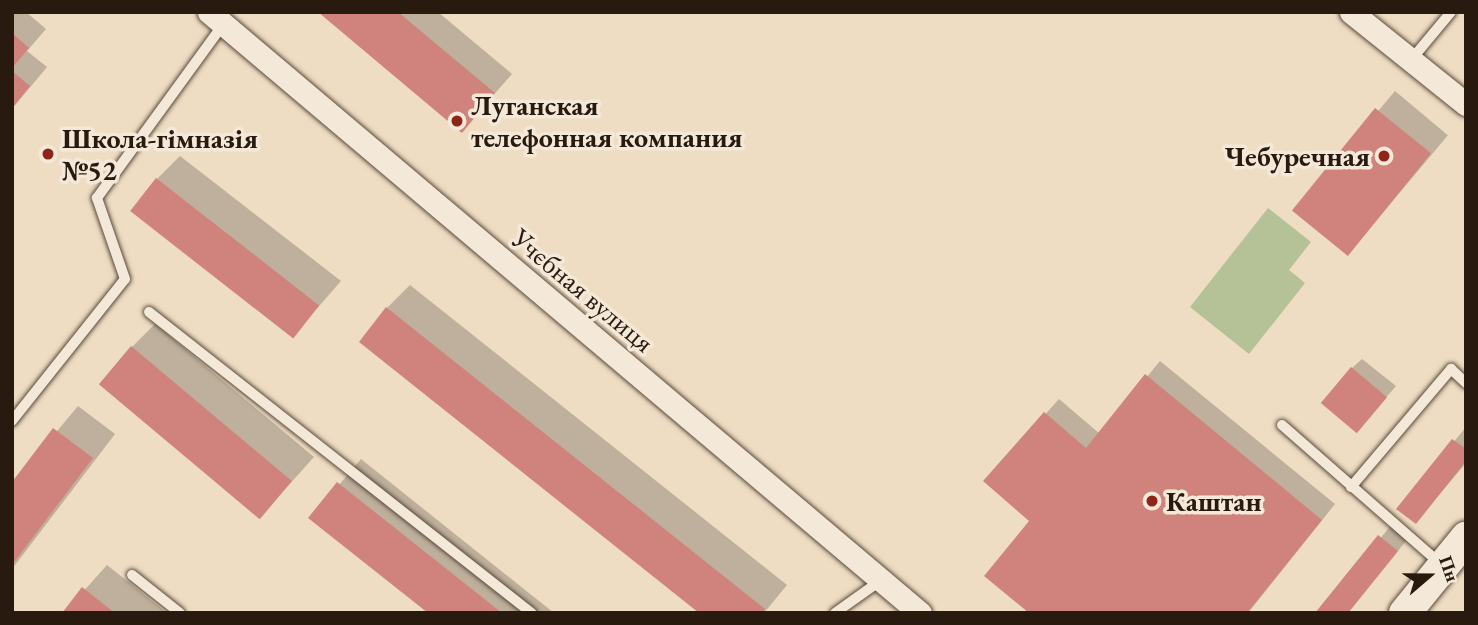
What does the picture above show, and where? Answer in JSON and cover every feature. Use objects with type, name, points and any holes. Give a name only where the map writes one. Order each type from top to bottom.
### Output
[{"type":"street","points":[[1352,12],[1466,104]]},
{"type":"street","name":"Учєбная вулиця","points":[[219,16],[920,613]]},
{"type":"street","points":[[1405,613],[1466,538]]},
{"type":"lane","points":[[1411,60],[1451,12]]},
{"type":"lane","points":[[12,421],[125,279],[97,198],[219,16]]},
{"type":"lane","points":[[149,312],[532,613]]},
{"type":"lane","points":[[1351,487],[1451,369],[1466,383]]},
{"type":"lane","points":[[1282,425],[1443,566]]},
{"type":"lane","points":[[132,575],[180,613]]},
{"type":"lane","points":[[835,613],[880,581]]},
{"type":"green space","points":[[1268,208],[1311,242],[1289,270],[1305,283],[1249,354],[1190,307]]},
{"type":"building","points":[[318,12],[398,12],[495,93],[462,133]]},
{"type":"building","points":[[12,33],[29,48],[12,68]]},
{"type":"building","points":[[12,71],[30,86],[12,108]]},
{"type":"building","points":[[1375,108],[1431,153],[1348,256],[1292,211]]},
{"type":"building","points":[[156,178],[319,305],[293,339],[130,211]]},
{"type":"building","points":[[386,307],[765,609],[762,613],[699,613],[359,342]]},
{"type":"building","points":[[131,346],[292,481],[260,519],[99,384]]},
{"type":"building","points":[[1351,367],[1387,397],[1357,433],[1321,403]]},
{"type":"building","name":"Каштан","points":[[1145,374],[1322,520],[1247,613],[1029,613],[984,576],[1029,521],[983,481],[1044,412],[1086,448]]},
{"type":"building","points":[[53,428],[93,458],[12,565],[12,482]]},
{"type":"building","points":[[1452,439],[1466,449],[1466,461],[1416,524],[1396,509]]},
{"type":"building","points":[[337,482],[502,613],[428,613],[308,518]]},
{"type":"building","points":[[1378,535],[1398,551],[1348,613],[1315,613]]},
{"type":"building","points":[[82,587],[115,613],[62,613]]},
{"type":"place","name":"Луганская телефонная компания","points":[[457,121]]},
{"type":"place","name":"Школа-гімназія №52","points":[[48,154]]},
{"type":"place","name":"Чебуречная","points":[[1384,156]]},
{"type":"place","name":"Каштан","points":[[1152,501]]}]
